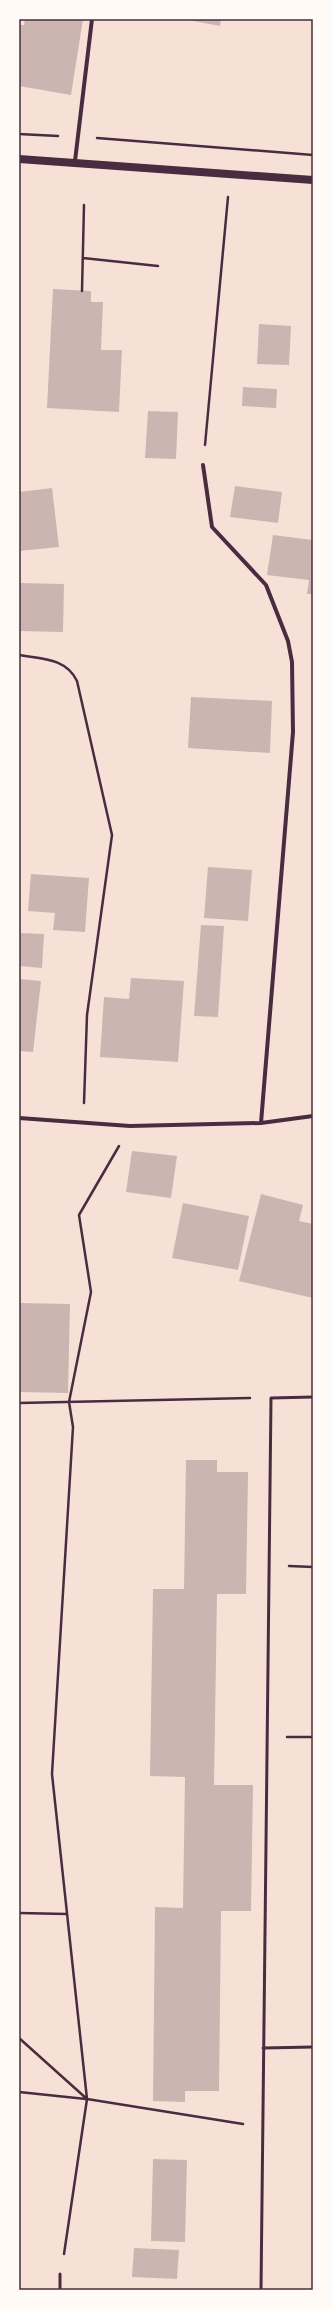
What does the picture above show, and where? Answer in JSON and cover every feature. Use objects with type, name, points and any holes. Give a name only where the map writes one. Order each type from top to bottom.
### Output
[{"type":"main road","points":[[19,159],[75,161],[313,180]]},
{"type":"street","points":[[75,161],[92,19]]},
{"type":"street","points":[[203,465],[212,527],[266,585],[288,641],[292,662],[293,732],[261,1123]]},
{"type":"street","points":[[19,1118],[130,1126],[261,1123],[313,1116]]},
{"type":"lane","points":[[260,2290],[271,1398],[313,1397]]},
{"type":"lane","points":[[263,2048],[313,2047]]},
{"type":"lane","points":[[60,2274],[60,2290]]},
{"type":"path","points":[[19,134],[78,137],[313,155]]},
{"type":"path","points":[[203,465],[229,174]]},
{"type":"path","points":[[82,291],[84,205]]},
{"type":"path","points":[[83,258],[158,266]]},
{"type":"path","points":[[19,655],[56,662],[66,666],[73,672],[77,681],[112,835],[87,1014],[83,1123]]},
{"type":"path","points":[[60,2274],[87,2099],[52,1774],[73,1427],[69,1402],[91,1292],[78,1215],[130,1126]]},
{"type":"path","points":[[19,1403],[271,1398]]},
{"type":"path","points":[[267,1736],[313,1738]]},
{"type":"path","points":[[19,1913],[67,1914]]},
{"type":"path","points":[[19,2038],[87,2099]]},
{"type":"path","points":[[19,2092],[87,2099],[262,2127]]},
{"type":"building","points":[[25,19],[83,19],[71,95],[19,86],[19,25],[24,25]]},
{"type":"building","points":[[183,19],[221,19],[220,26]]},
{"type":"building","points":[[53,289],[91,291],[91,302],[103,302],[101,350],[122,350],[119,412],[47,408]]},
{"type":"building","points":[[259,324],[291,326],[289,365],[257,364]]},
{"type":"building","points":[[243,387],[277,389],[276,408],[242,406]]},
{"type":"building","points":[[148,411],[178,412],[176,459],[145,458]]},
{"type":"building","points":[[235,486],[282,492],[278,523],[230,517]]},
{"type":"building","points":[[52,488],[59,547],[19,551],[19,492]]},
{"type":"building","points":[[273,535],[313,540],[313,594],[307,594],[309,580],[267,575]]},
{"type":"building","points":[[19,583],[64,584],[63,632],[19,631]]},
{"type":"building","points":[[191,697],[272,701],[270,753],[188,748]]},
{"type":"building","points":[[208,867],[252,870],[248,921],[204,918]]},
{"type":"building","points":[[31,874],[89,878],[85,932],[53,930],[55,913],[28,911]]},
{"type":"building","points":[[201,925],[224,926],[218,1017],[194,1016]]},
{"type":"building","points":[[19,933],[44,934],[42,968],[19,966]]},
{"type":"building","points":[[131,978],[184,981],[178,1062],[100,1057],[104,997],[129,999]]},
{"type":"building","points":[[19,979],[41,981],[33,1052],[19,1051]]},
{"type":"building","points":[[132,1151],[177,1156],[171,1198],[126,1192]]},
{"type":"building","points":[[261,1194],[303,1205],[299,1221],[313,1224],[313,1298],[239,1281]]},
{"type":"building","points":[[183,1203],[249,1216],[238,1270],[172,1258]]},
{"type":"building","points":[[19,1303],[70,1304],[68,1393],[19,1392]]},
{"type":"building","points":[[186,1460],[217,1460],[217,1472],[248,1472],[246,1594],[217,1594],[214,1785],[253,1785],[251,1911],[221,1911],[219,2091],[185,2091],[185,2102],[153,2101],[155,1907],[183,1908],[185,1777],[150,1776],[153,1589],[184,1589]]},
{"type":"building","points":[[153,2159],[187,2160],[185,2242],[151,2241]]},
{"type":"building","points":[[134,2248],[179,2250],[177,2279],[132,2277]]}]
